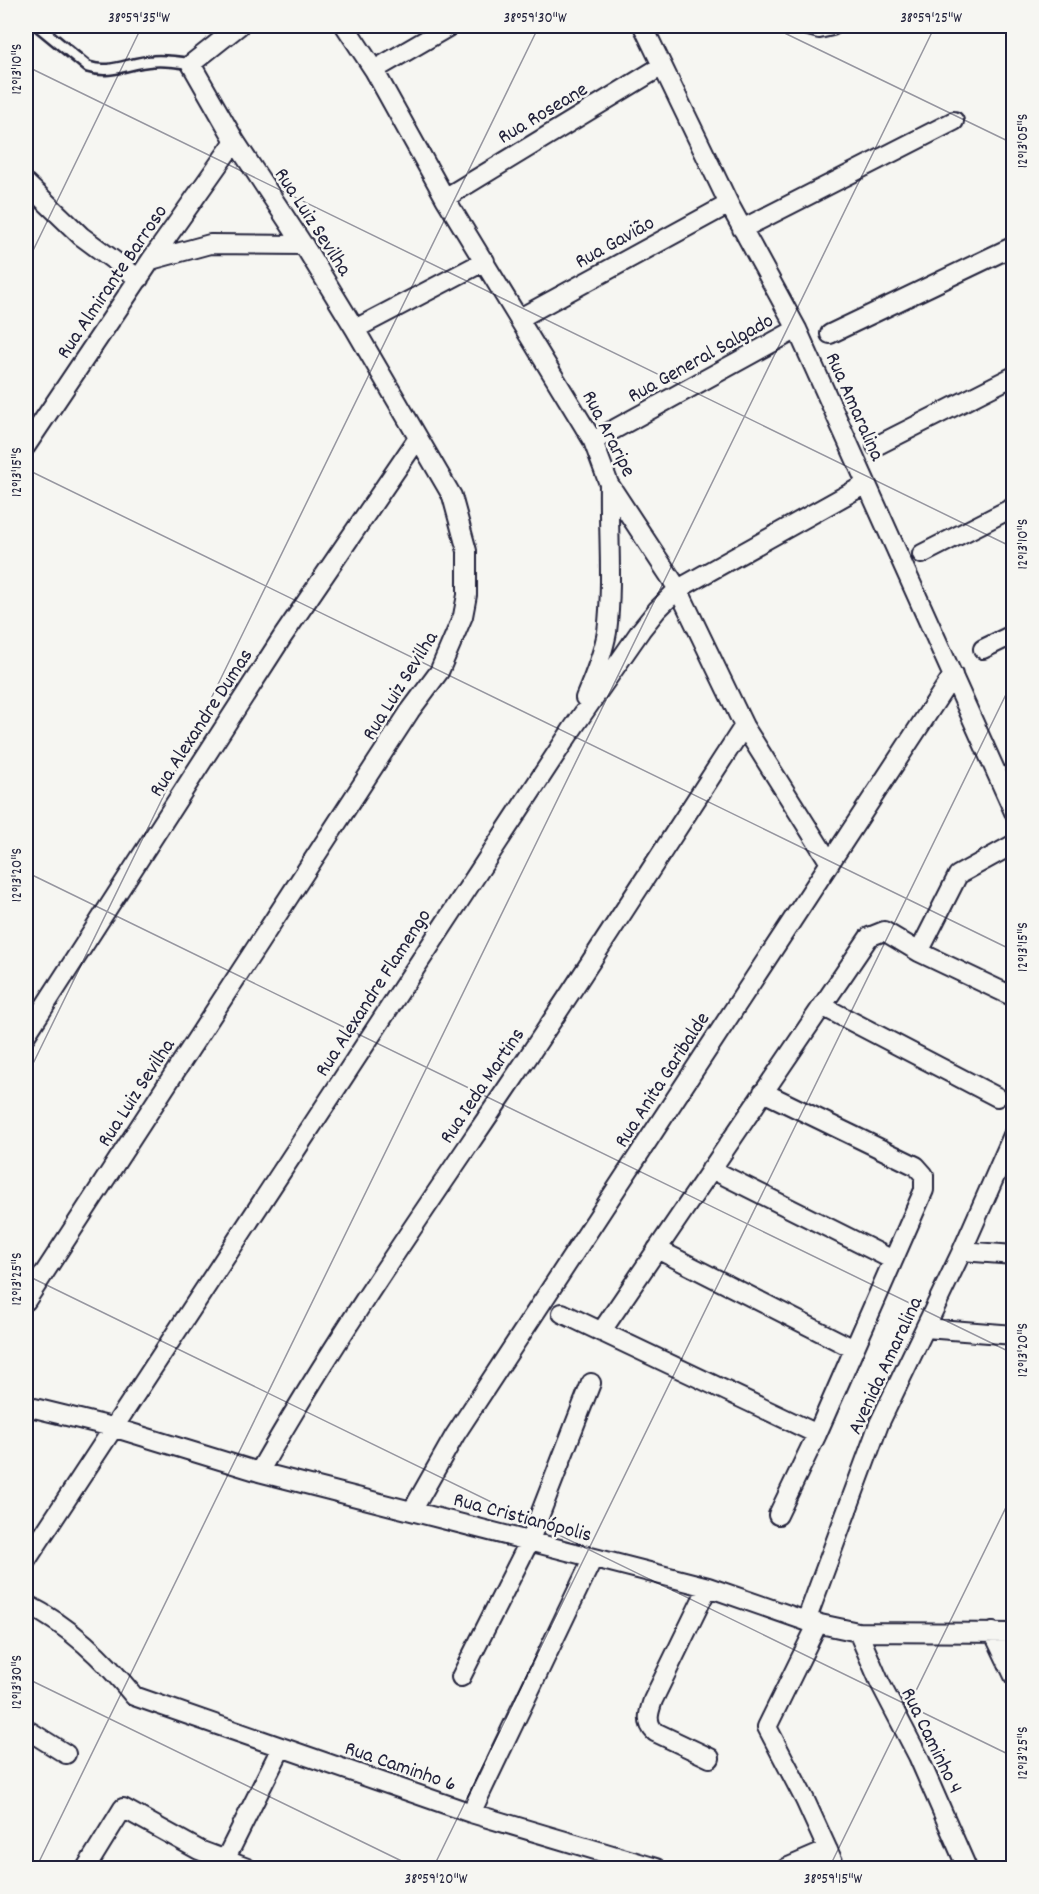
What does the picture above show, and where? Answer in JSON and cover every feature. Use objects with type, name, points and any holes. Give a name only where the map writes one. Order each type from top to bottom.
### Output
[{"type":"street","points":[[191,64],[239,26]]},
{"type":"street","name":"Rua Araripe","points":[[345,26],[374,70],[445,198],[593,441],[609,484],[678,589],[744,726],[830,863]]},
{"type":"street","points":[[374,70],[450,26]]},
{"type":"street","name":"Rua Amaralina","points":[[643,26],[729,204],[797,329],[1014,812]]},
{"type":"street","points":[[808,26],[819,28],[832,26]]},
{"type":"street","name":"Rua Luiz Sevilha","points":[[26,1301],[410,711],[439,672],[459,631],[467,596],[467,551],[452,496],[355,329],[304,245],[235,141],[191,64]]},
{"type":"street","name":"Rua Roseane","points":[[445,198],[662,66]]},
{"type":"street","points":[[742,229],[954,121]]},
{"type":"street","name":"Rua Almirante Barroso","points":[[26,446],[151,260],[235,141]]},
{"type":"street","points":[[26,183],[81,236],[140,279]]},
{"type":"street","name":"Rua Gavião","points":[[520,318],[729,204]]},
{"type":"street","points":[[151,260],[210,244],[304,245]]},
{"type":"street","points":[[830,334],[1014,246]]},
{"type":"street","points":[[355,329],[485,261]]},
{"type":"street","name":"Rua General Salgado","points":[[593,441],[797,329]]},
{"type":"street","points":[[876,446],[1014,376]]},
{"type":"street","name":"Rua Alexandre Dumas","points":[[26,1035],[283,636],[418,438]]},
{"type":"street","points":[[573,728],[598,667],[606,635],[609,608],[609,484]]},
{"type":"street","name":"Rua Alexandre Flamengo","points":[[26,1561],[573,728],[641,630],[678,589],[866,484]]},
{"type":"street","points":[[922,554],[1014,507]]},
{"type":"street","points":[[983,649],[1014,634]]},
{"type":"street","name":"Rua Anita Garibalde","points":[[412,1511],[455,1435],[953,675]]},
{"type":"street","name":"Rua Ieda Martins","points":[[259,1472],[309,1384],[563,1004],[744,726]]},
{"type":"street","points":[[919,952],[958,875],[1014,844]]},
{"type":"street","points":[[601,1332],[869,937],[878,931],[884,931],[919,952],[1014,997]]},
{"type":"street","points":[[822,1006],[997,1097]]},
{"type":"street","points":[[763,1092],[916,1166],[924,1175],[924,1190],[817,1434],[778,1515]]},
{"type":"street","name":"Avenida Amaralina","points":[[828,1850],[767,1726],[812,1622],[879,1424],[962,1251],[1005,1175],[1014,1133]]},
{"type":"street","points":[[711,1169],[893,1260]]},
{"type":"street","points":[[657,1249],[855,1349]]},
{"type":"street","points":[[962,1251],[1014,1255]]},
{"type":"street","points":[[562,1313],[817,1434]]},
{"type":"street","points":[[926,1328],[1014,1335]]},
{"type":"street","points":[[461,1677],[530,1540],[591,1383]]},
{"type":"street","name":"Rua Cristianópolis","points":[[26,1406],[112,1427],[259,1472],[708,1587],[812,1622],[858,1632],[1014,1633]]},
{"type":"street","points":[[471,1813],[593,1558]]},
{"type":"street","points":[[708,1587],[653,1700],[648,1717],[650,1726],[655,1732],[710,1758]]},
{"type":"street","name":"Rua Caminho 6","points":[[26,1604],[46,1614],[80,1638],[105,1660],[134,1696],[471,1813],[656,1869]]},
{"type":"street","name":"Rua Caminho 4","points":[[858,1632],[880,1683],[918,1756],[967,1869]]},
{"type":"street","points":[[993,1632],[1014,1676]]},
{"type":"street","points":[[26,1729],[66,1754]]},
{"type":"street","points":[[219,1865],[281,1748]]},
{"type":"street","points":[[86,1869],[123,1808],[198,1850],[219,1865],[247,1869]]},
{"type":"street","points":[[786,1869],[828,1850],[836,1869]]},
{"type":"lane","points":[[38,26],[88,67],[97,70],[116,70],[154,60],[191,64]]}]
